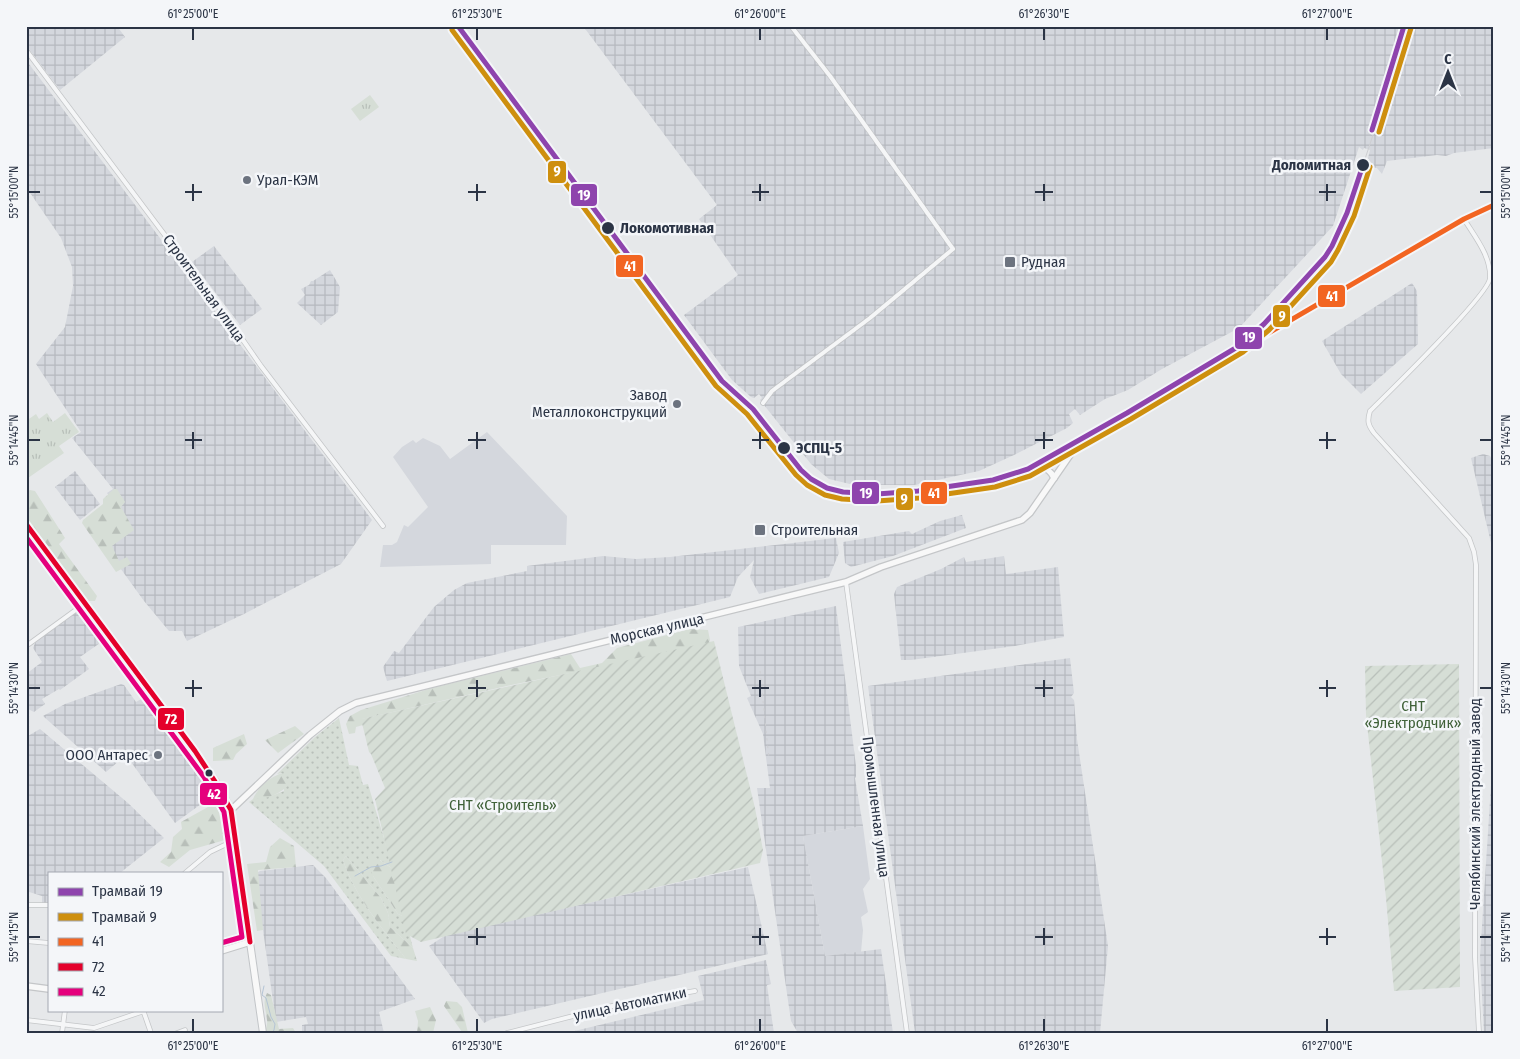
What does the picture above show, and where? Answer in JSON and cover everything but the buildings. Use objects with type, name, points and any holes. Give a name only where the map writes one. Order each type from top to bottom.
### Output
[{"type":"main road","points":[[452,26],[599,227],[716,380],[748,410],[793,467],[814,485],[825,491],[844,496],[866,497],[918,494],[1006,481],[1039,467],[1464,219],[1494,205]]},
{"type":"main road","points":[[26,524],[210,773],[231,810],[262,1033]]},
{"type":"street","points":[[762,403],[772,391],[870,318],[953,249],[830,76],[791,26]]},
{"type":"street","name":"Строительная улица","points":[[26,50],[261,366],[383,526]]},
{"type":"street","name":"Челябинский электродный завод","points":[[1464,219],[1483,249],[1490,266],[1490,281],[1473,304],[1370,411],[1368,425],[1469,538],[1474,552],[1476,565],[1475,938],[1479,1033]]},
{"type":"street","points":[[1247,345],[1324,266],[1340,244],[1349,225]]},
{"type":"street","points":[[1279,314],[1279,320],[1286,323]]},
{"type":"street","name":"Морская улица","points":[[231,810],[310,735],[340,711],[356,703],[846,582],[881,567],[1022,520],[1030,513],[1078,444]]},
{"type":"street","points":[[1039,467],[1045,468],[1052,473],[1054,478]]},
{"type":"street","name":"Промышленная улица","points":[[846,582],[907,1033]]},
{"type":"street","points":[[28,644],[84,604]]},
{"type":"street","points":[[186,872],[210,852],[236,839]]},
{"type":"street","points":[[26,905],[48,905]]},
{"type":"street","points":[[26,941],[48,943]]},
{"type":"street","points":[[222,951],[250,942]]},
{"type":"street","points":[[26,986],[48,988]]},
{"type":"street","name":"улица Автоматики","points":[[507,1033],[620,1004],[696,991]]},
{"type":"street","points":[[62,1033],[65,1012]]},
{"type":"street","points":[[26,1020],[94,1028],[141,1012]]},
{"type":"street","points":[[144,1012],[151,1033]]},
{"type":"street","points":[[177,1033],[185,1030]]},
{"type":"shaded area","points":[[26,26],[117,26],[125,37],[60,90],[26,45]]},
{"type":"shaded area","points":[[583,26],[1494,26],[1494,148],[1454,153],[1446,156],[1437,155],[1387,161],[1382,174],[1377,168],[1366,166],[1370,150],[1364,148],[1363,150],[1359,147],[1333,226],[1239,328],[1162,369],[1128,390],[1105,399],[1080,415],[1075,409],[1069,414],[1073,423],[1067,428],[979,471],[914,485],[854,485],[829,479],[811,464],[760,400],[762,398],[759,394],[754,398],[751,397],[732,380],[684,315],[738,275],[699,219],[717,205]]},
{"type":"shaded area","points":[[26,60],[372,520],[341,564],[187,641],[182,631],[169,631],[144,601],[92,529],[119,509],[107,493],[113,489],[72,438],[81,432],[36,364],[65,327],[73,286],[72,267],[61,238],[26,187]]},
{"type":"shaded area","points":[[214,246],[262,309],[240,325],[192,262]]},
{"type":"shaded area","points":[[330,270],[340,287],[338,312],[321,325],[297,303],[305,295],[301,289]]},
{"type":"shaded area","points":[[1412,283],[1417,291],[1418,344],[1361,394],[1341,374],[1322,341]]},
{"type":"shaded area","points":[[487,432],[567,516],[566,545],[491,545],[491,564],[380,567],[383,545],[392,545],[397,542],[404,525],[408,527],[428,507],[393,457],[402,447],[413,440],[416,443],[423,438],[440,446],[450,459]]},
{"type":"shaded area","points":[[1483,454],[1490,456],[1494,464],[1494,575],[1491,543],[1471,458]]},
{"type":"shaded area","points":[[75,471],[100,504],[80,520],[55,487]]},
{"type":"shaded area","points":[[962,515],[966,528],[893,556],[851,567],[845,563],[843,542],[909,531],[912,534],[940,521]]},
{"type":"shaded area","points":[[836,538],[839,553],[829,577],[759,594],[750,577],[754,560],[738,577],[730,597],[387,681],[383,667],[394,651],[399,653],[434,607],[454,590],[467,583],[527,571],[527,566],[603,556],[636,559],[670,557]]},
{"type":"shaded area","points":[[1004,556],[1006,574],[1058,567],[1064,637],[1015,646],[901,660],[894,594],[897,587],[941,569],[964,557],[966,562]]},
{"type":"shaded area","points":[[836,606],[856,766],[855,778],[863,826],[803,836],[825,956],[881,949],[893,1033],[798,1033],[791,1021],[757,788],[770,788],[763,734],[747,698],[751,696],[739,666],[738,627]]},
{"type":"shaded area","points":[[79,610],[103,641],[80,657],[89,669],[60,690],[42,699],[45,704],[34,712],[26,708],[26,674],[42,662],[33,648],[36,641]]},
{"type":"shaded area","points":[[1070,658],[1074,693],[1071,697],[1074,700],[1077,739],[1108,946],[1100,1033],[915,1033],[868,686]]},
{"type":"shaded area","points":[[121,684],[124,685],[136,702],[143,698],[215,794],[175,823],[126,755],[106,772],[43,716],[65,704]]},
{"type":"shaded area","points":[[40,729],[128,803],[164,838],[121,872],[48,872],[48,903],[42,904],[42,896],[26,891],[26,737]]},
{"type":"shaded area","points":[[1494,738],[1494,1033],[1484,1033],[1480,957]]},
{"type":"shaded area","points":[[863,826],[870,879],[863,889],[868,912],[861,917],[863,930],[861,952],[825,956],[803,836]]},
{"type":"shaded area","points":[[313,865],[326,878],[415,999],[379,1012],[384,1033],[302,1033],[302,1025],[308,1024],[306,1017],[276,1022],[255,874],[260,871]]},
{"type":"shaded area","points":[[748,867],[768,954],[492,1019],[484,1023],[429,946],[446,935]]},
{"type":"shaded area","points":[[766,960],[771,984],[767,985],[774,1033],[566,1033],[704,1000],[698,976]]},
{"type":"green space","points":[[370,95],[379,107],[360,121],[351,109]]},
{"type":"green space","points":[[47,413],[53,422],[65,413],[79,432],[59,446],[64,453],[28,478],[26,475],[26,421],[36,414],[39,419]]},
{"type":"green space","points":[[114,489],[117,489],[125,502],[121,507],[134,530],[112,546],[119,561],[127,557],[131,564],[116,572],[82,523],[83,520],[103,504],[103,499]]},
{"type":"green space","points":[[30,490],[35,491],[65,538],[59,544],[97,596],[95,601],[88,601],[26,518],[26,492]]},
{"type":"green space","points":[[690,629],[708,630],[710,640],[708,645],[516,684],[362,719],[363,725],[356,727],[355,733],[349,734],[346,724],[350,716],[361,710],[432,688],[571,654],[580,668],[602,663],[617,648]]},
{"type":"green space","name":"СНТ «Строитель»","points":[[714,641],[755,808],[763,850],[760,863],[421,942],[406,934],[375,799],[385,788],[369,752],[361,719]]},
{"type":"green space","name":"СНТ «Электродчик»","points":[[1459,664],[1460,987],[1394,991],[1366,715],[1365,666]]},
{"type":"green space","points":[[339,718],[349,765],[358,766],[363,785],[368,784],[393,869],[380,860],[373,876],[398,914],[405,917],[413,948],[390,927],[388,913],[381,898],[346,856],[343,860],[362,900],[406,959],[391,956],[324,866],[249,802],[253,799],[271,796],[284,791],[282,773],[277,774],[315,737]]},
{"type":"green space","points":[[295,726],[304,734],[278,753],[265,740]]},
{"type":"green space","points":[[244,734],[247,744],[236,754],[233,760],[213,761],[213,748]]},
{"type":"green space","points":[[282,773],[290,783],[283,790],[264,798],[253,799],[265,783]]},
{"type":"green space","points":[[217,804],[225,840],[190,850],[169,867],[160,862],[171,852],[173,837],[182,829],[181,822]]},
{"type":"green space","points":[[280,838],[294,846],[296,867],[258,870],[263,930],[257,931],[247,864],[266,862],[270,847]]},
{"type":"green space","points":[[369,853],[393,869],[405,917],[398,914],[373,876],[367,861]]},
{"type":"green space","points":[[346,856],[381,898],[388,913],[390,927],[413,948],[417,961],[406,959],[370,912],[348,874],[343,860]]},
{"type":"green space","points":[[267,993],[271,995],[279,1029],[293,1028],[296,1033],[266,1033],[265,1003]]},
{"type":"green space","points":[[446,1001],[457,1002],[462,1007],[468,1033],[462,1032],[444,1006]]},
{"type":"green space","points":[[430,1007],[436,1020],[433,1033],[417,1033],[418,1021],[415,1011]]},
{"type":"waterway","points":[[355,876],[371,867],[392,862]]},
{"type":"waterway","points":[[264,986],[262,995],[266,998],[275,1024],[272,1033]]},
{"type":"tram line","name":"19","points":[[458,26],[722,381],[753,409],[801,470],[811,479],[827,488],[843,492],[877,494],[918,491],[993,480],[1028,469],[1239,346],[1264,324],[1325,257],[1347,213],[1363,165]]},
{"type":"tram line","name":"19","points":[[1372,130],[1404,26]]},
{"type":"tram line","name":"9","points":[[1379,132],[1411,28]]},
{"type":"tram line","name":"9","points":[[452,30],[716,386],[747,414],[796,475],[807,485],[825,495],[842,499],[877,501],[919,498],[995,487],[1030,476],[1131,419],[1243,352],[1269,330],[1331,262],[1354,216],[1370,167]]},
{"type":"tram line","points":[[1363,165],[1376,126]]},
{"type":"railway","points":[[760,671],[769,759]]},
{"type":"transit line","name":"41","points":[[452,26],[707,371],[758,420],[782,454],[800,475],[811,484],[823,490],[843,495],[896,497],[926,494],[956,490],[1030,472],[1464,219],[1494,205]]},
{"type":"transit line","name":"72","points":[[26,524],[195,751],[231,810],[250,942]]},
{"type":"transit line","name":"42","points":[[26,537],[204,777],[224,812],[242,937],[222,943]]},
{"type":"place","name":"Доломитная","points":[[1363,165]]},
{"type":"place","name":"Урал-КЭМ","points":[[247,180]]},
{"type":"place","name":"Локомотивная","points":[[608,228]]},
{"type":"place","name":"Рудная","points":[[1010,262]]},
{"type":"place","name":"Завод Металлоконструкций","points":[[677,404]]},
{"type":"place","name":"ЭСПЦ-5","points":[[784,448]]},
{"type":"place","name":"Строительная","points":[[760,530]]},
{"type":"place","name":"ООО Антарес","points":[[158,755]]}]
